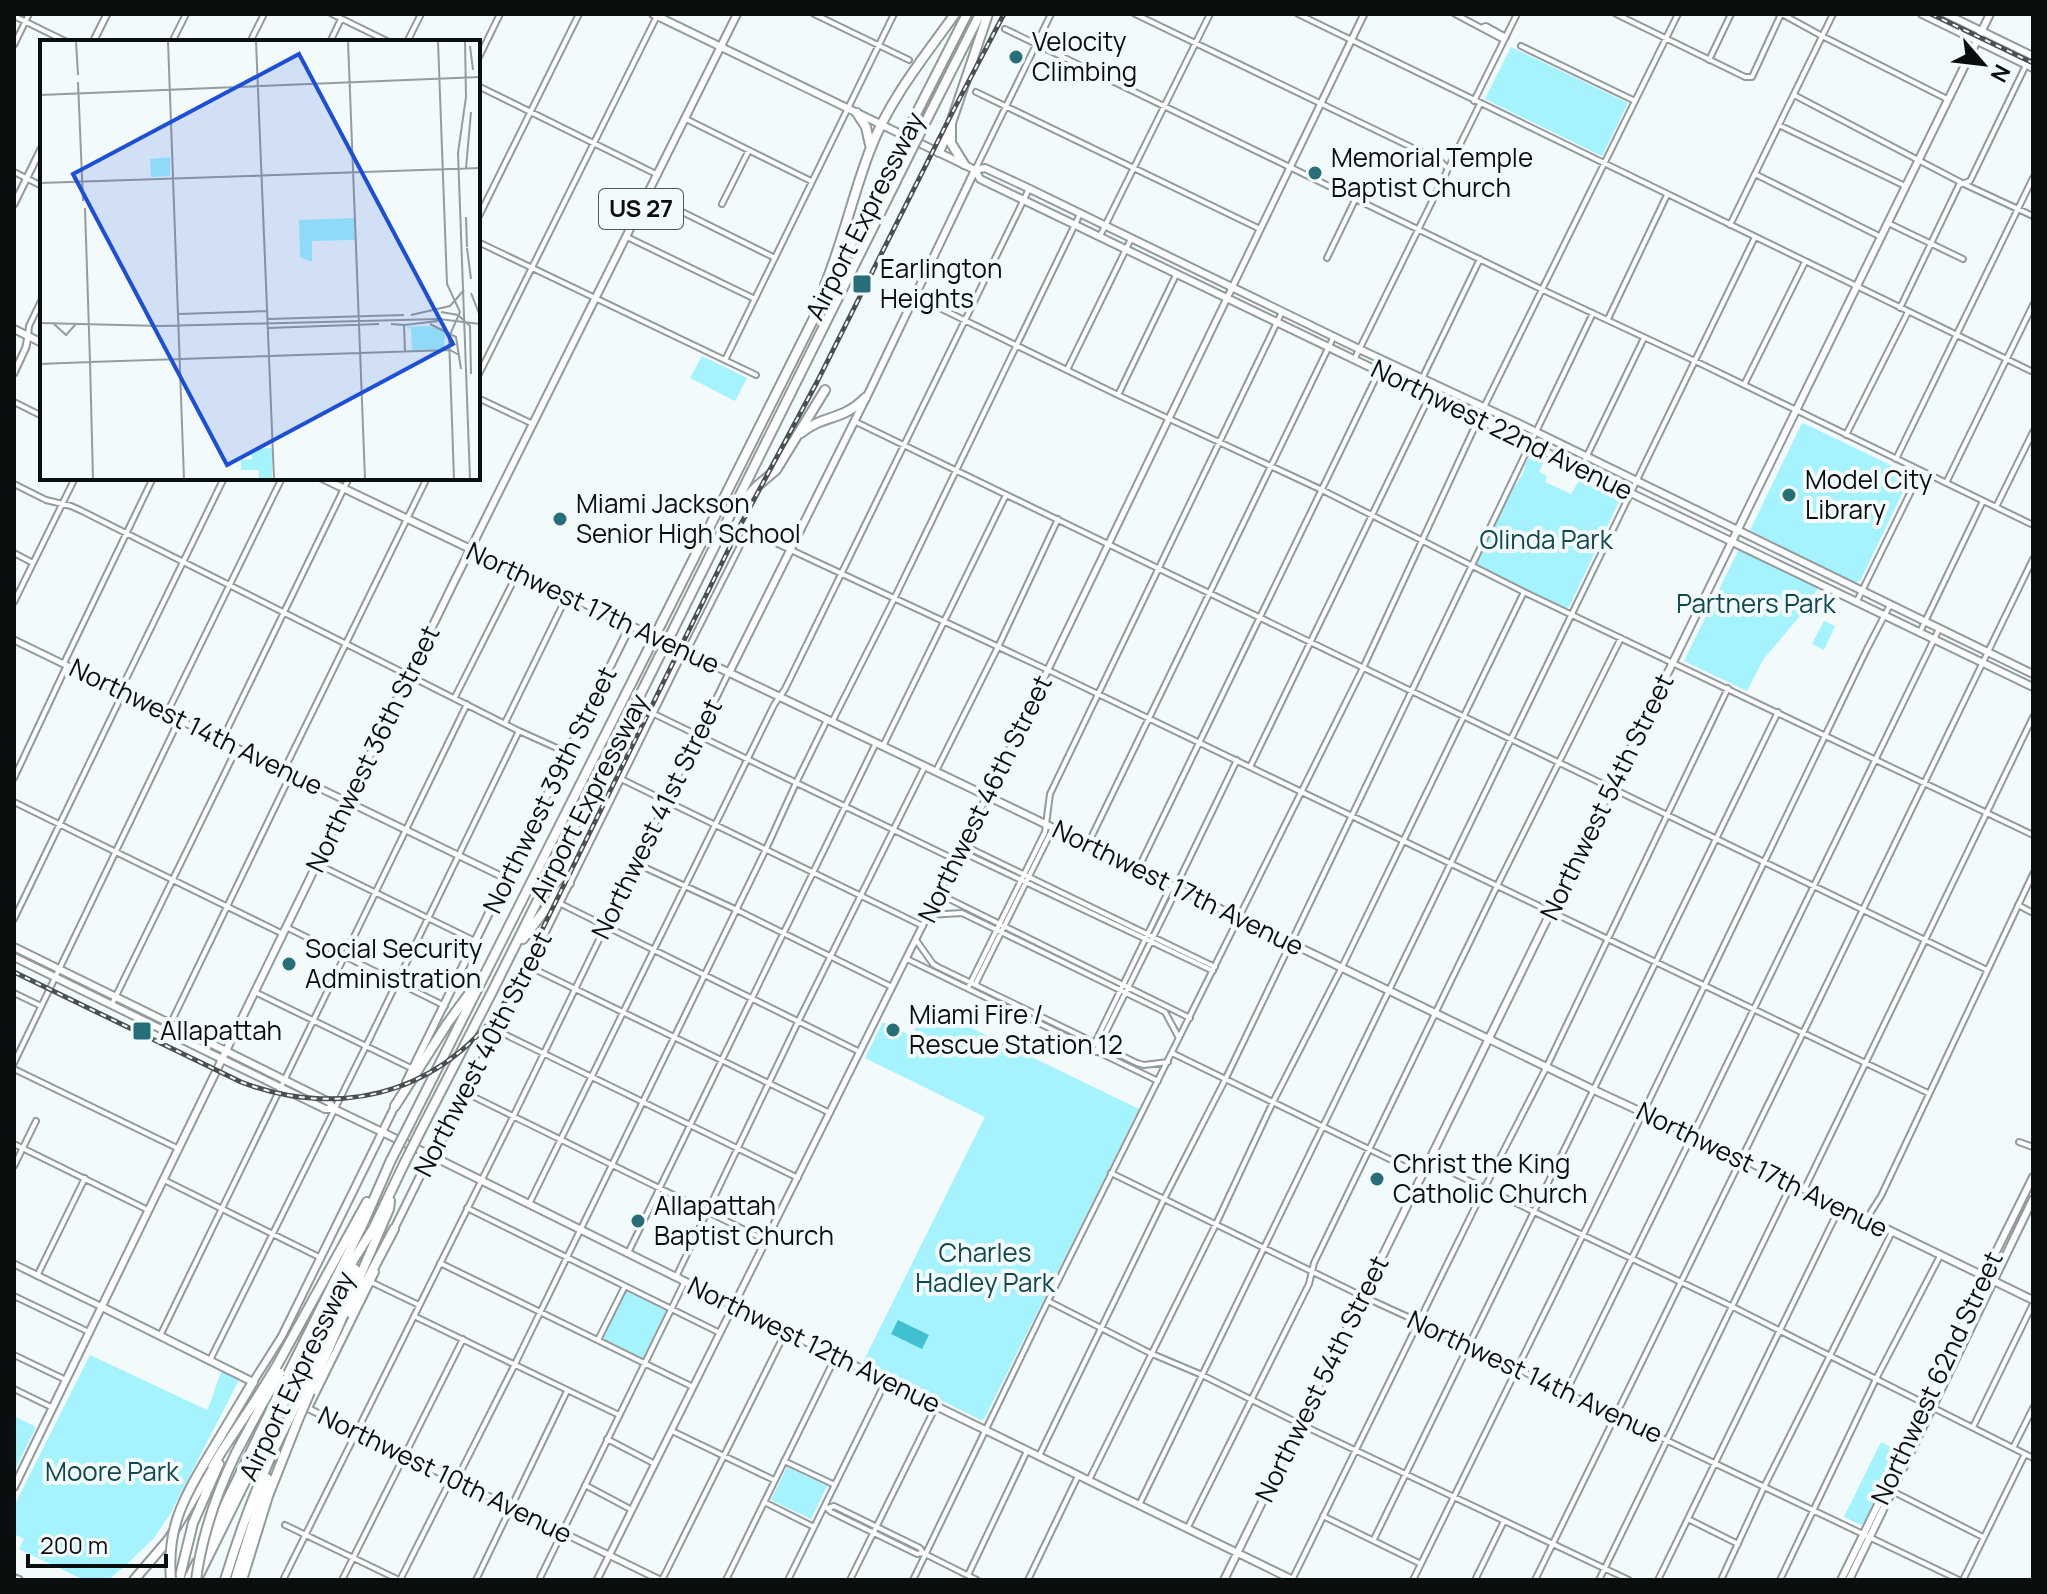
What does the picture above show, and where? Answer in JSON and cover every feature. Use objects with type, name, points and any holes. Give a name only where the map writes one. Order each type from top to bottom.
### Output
[{"type":"highway","points":[[799,346],[832,268],[870,149],[892,104],[955,14]]},
{"type":"highway","name":"Airport Expressway","points":[[196,1580],[274,1413],[283,1377],[363,1224],[382,1178],[967,14]]},
{"type":"highway","name":"Airport Expressway","points":[[283,1377],[373,1229],[980,14]]},
{"type":"highway","points":[[939,152],[988,14]]},
{"type":"highway","points":[[857,113],[866,127],[870,149]]},
{"type":"highway","points":[[951,123],[951,143],[964,164]]},
{"type":"highway","points":[[725,524],[757,486],[776,470],[825,390]]},
{"type":"highway","points":[[793,442],[808,427],[850,411],[865,398]]},
{"type":"highway","points":[[503,969],[546,908],[569,883]]},
{"type":"highway","points":[[395,1106],[464,998],[480,982]]},
{"type":"highway","points":[[134,1580],[175,1531],[213,1464],[238,1428],[283,1377],[293,1336],[382,1178]]},
{"type":"highway","points":[[318,1374],[389,1209],[392,1189]]},
{"type":"highway","points":[[235,1580],[265,1484],[373,1229]]},
{"type":"highway","points":[[306,1391],[318,1374],[394,1229]]},
{"type":"highway","points":[[171,1580],[170,1552],[175,1522],[185,1496],[253,1382]]},
{"type":"highway","points":[[196,1580],[201,1547],[218,1491],[257,1406]]},
{"type":"highway","name":"Airport Expressway","points":[[188,1580],[274,1413]]},
{"type":"highway","points":[[242,1580],[294,1418]]},
{"type":"highway","points":[[225,1580],[252,1500],[276,1444],[294,1418]]},
{"type":"highway","points":[[179,1580],[203,1499],[238,1428]]},
{"type":"main road","name":"Northwest 36th Street","points":[[14,1487],[470,550],[737,14]]},
{"type":"main road","points":[[1922,14],[2030,66]]},
{"type":"main road","points":[[1946,14],[2033,56]]},
{"type":"main road","name":"Northwest 54th Street","points":[[1224,1580],[1990,14]]},
{"type":"main road","name":"Northwest 22nd Avenue","points":[[656,15],[964,164],[975,170],[980,179],[2033,687]]},
{"type":"main road","name":"Northwest 22nd Avenue","points":[[975,170],[985,168],[2033,674]]},
{"type":"main road","name":"Northwest 41st Street","points":[[729,673],[975,170]]},
{"type":"main road","points":[[14,329],[40,342]]},
{"type":"main road","name":"Northwest 17th Avenue","points":[[326,480],[1741,1158],[2033,1302]]},
{"type":"main road","name":"Northwest 39th Street","points":[[253,1382],[282,1336],[630,626]]},
{"type":"main road","name":"Northwest 40th Street","points":[[308,1408],[426,1164],[438,1148],[466,1093],[683,651]]},
{"type":"main road","name":"Northwest 12th Avenue","points":[[14,947],[60,969],[222,1059],[329,1102],[334,1109],[1293,1580]]},
{"type":"main road","name":"Northwest 12th Avenue","points":[[14,957],[56,978],[171,1023],[283,1083]]},
{"type":"main road","name":"Northwest 62nd Street","points":[[1841,1580],[1892,1491],[1984,1276],[2033,1177]]},
{"type":"main road","name":"Northwest 62nd Street","points":[[1849,1580],[1866,1536],[2033,1199]]},
{"type":"main road","name":"Northwest 10th Avenue","points":[[102,1307],[253,1382]]},
{"type":"street","points":[[14,45],[29,14]]},
{"type":"street","points":[[94,40],[107,14]]},
{"type":"street","points":[[173,40],[186,14]]},
{"type":"street","points":[[251,40],[264,14]]},
{"type":"street","points":[[332,14],[385,40]]},
{"type":"street","points":[[408,40],[421,14]]},
{"type":"street","points":[[480,55],[500,14]]},
{"type":"street","points":[[480,214],[579,14]]},
{"type":"street","points":[[814,14],[909,60]]},
{"type":"street","points":[[725,360],[894,14]]},
{"type":"street","name":"Northwest 41st Street","points":[[975,170],[1051,14]]},
{"type":"street","points":[[1135,14],[1321,103],[1444,164],[1448,169]]},
{"type":"street","points":[[1100,236],[1210,14]]},
{"type":"street","points":[[1298,14],[2033,372]]},
{"type":"street","name":"Northwest 46th Street","points":[[597,1580],[956,860],[1364,14]]},
{"type":"street","points":[[1455,14],[1505,38]]},
{"type":"street","points":[[1355,358],[1448,169],[1517,14]]},
{"type":"street","points":[[1616,14],[1745,77],[1752,77],[1782,14],[1948,99]]},
{"type":"street","points":[[913,1580],[1111,1173],[1363,668],[1478,419],[1678,14]]},
{"type":"street","points":[[1709,60],[1731,14]]},
{"type":"street","points":[[1730,225],[1833,14]]},
{"type":"street","points":[[480,372],[656,15]]},
{"type":"street","points":[[14,16],[63,40]]},
{"type":"street","points":[[331,40],[341,19]]},
{"type":"street","points":[[1005,29],[2033,525]]},
{"type":"street","points":[[1521,46],[1635,101]]},
{"type":"street","points":[[1900,308],[1959,185],[1970,181],[2030,66]]},
{"type":"street","points":[[480,87],[658,175]]},
{"type":"street","points":[[976,92],[1260,229]]},
{"type":"street","points":[[1794,95],[1964,184],[2033,216]]},
{"type":"street","points":[[686,119],[811,181]]},
{"type":"street","points":[[1779,125],[1905,186]]},
{"type":"street","points":[[722,204],[749,150]]},
{"type":"street","points":[[14,204],[40,151]]},
{"type":"street","points":[[14,172],[40,185]]},
{"type":"street","points":[[1755,174],[1881,237]]},
{"type":"street","points":[[1896,459],[2033,178]]},
{"type":"street","points":[[529,1204],[1029,189]]},
{"type":"street","points":[[648,195],[775,258]]},
{"type":"street","points":[[1608,320],[1667,195]]},
{"type":"street","points":[[1327,258],[1356,198]]},
{"type":"street","points":[[285,1525],[400,1580],[446,1489],[462,1469],[515,1364],[796,783],[894,599],[1080,214]]},
{"type":"street","points":[[1888,223],[1963,259]]},
{"type":"street","points":[[627,237],[755,299]]},
{"type":"street","points":[[1139,1505],[1755,237]]},
{"type":"street","points":[[1067,370],[1131,239]]},
{"type":"street","points":[[480,243],[756,375]]},
{"type":"street","points":[[1417,389],[1480,259]]},
{"type":"street","points":[[1744,386],[1805,262]]},
{"type":"street","points":[[1118,395],[1177,273]]},
{"type":"street","points":[[914,296],[2033,835]]},
{"type":"street","points":[[14,373],[40,303]]},
{"type":"street","points":[[1946,483],[2033,305]]},
{"type":"street","points":[[971,987],[1049,826],[1050,794],[1282,312]]},
{"type":"street","points":[[1846,435],[1908,312]]},
{"type":"street","points":[[1039,1456],[1225,1080],[1593,313]]},
{"type":"street","points":[[1088,844],[1334,336]]},
{"type":"street","points":[[1581,468],[1644,338]]},
{"type":"street","points":[[1138,869],[1384,361]]},
{"type":"street","points":[[1250,767],[1435,385]]},
{"type":"street","points":[[480,399],[533,424]]},
{"type":"street","points":[[14,402],[40,415]]},
{"type":"street","points":[[854,421],[1987,970]]},
{"type":"street","points":[[1996,507],[2033,432]]},
{"type":"street","points":[[1857,601],[1921,471]]},
{"type":"street","points":[[14,602],[74,480]]},
{"type":"street","points":[[14,778],[152,480]]},
{"type":"street","points":[[14,919],[223,480]]},
{"type":"street","points":[[167,713],[281,480]]},
{"type":"street","points":[[222,740],[348,480]]},
{"type":"street","points":[[284,770],[426,480]]},
{"type":"street","points":[[14,484],[46,500],[71,506],[568,753]]},
{"type":"street","points":[[628,1253],[844,806],[880,745],[1006,495]]},
{"type":"street","points":[[1920,632],[1983,501]]},
{"type":"street","points":[[936,771],[1058,519]]},
{"type":"street","name":"Northwest 40th Street","points":[[683,651],[691,643],[748,530],[789,549]]},
{"type":"street","points":[[789,549],[1237,760],[1928,1093]]},
{"type":"street","points":[[14,553],[33,563]]},
{"type":"street","points":[[1535,1580],[2033,559]]},
{"type":"street","points":[[455,697],[518,572]]},
{"type":"street","points":[[1089,1481],[1524,592]]},
{"type":"street","points":[[505,723],[567,596]]},
{"type":"street","points":[[1413,1580],[1890,605]]},
{"type":"street","points":[[1566,1392],[1939,628]]},
{"type":"street","points":[[1187,1529],[1309,1284],[1314,1263],[1497,886],[1621,638]]},
{"type":"street","name":"Northwest 14th Avenue","points":[[14,640],[507,879]]},
{"type":"street","name":"Northwest 41st Street","points":[[283,1580],[729,673]]},
{"type":"street","points":[[1293,1580],[1547,1066],[1728,688]]},
{"type":"street","points":[[160,1336],[467,704]]},
{"type":"street","points":[[1374,1539],[1778,712]]},
{"type":"street","points":[[652,713],[956,860]]},
{"type":"street","points":[[1804,1190],[2033,717]]},
{"type":"street","points":[[179,720],[14,1066],[179,1149]]},
{"type":"street","points":[[210,1360],[519,731]]},
{"type":"street","points":[[114,1000],[237,748]]},
{"type":"street","points":[[1094,1050],[1162,911],[1174,895],[1175,886],[1237,760]]},
{"type":"street","points":[[676,1277],[925,766]]},
{"type":"street","points":[[167,1031],[291,774]]},
{"type":"street","points":[[621,779],[923,926]]},
{"type":"street","points":[[14,802],[172,880],[344,955],[445,1006]]},
{"type":"street","points":[[961,848],[1214,969]]},
{"type":"street","points":[[635,863],[892,987]]},
{"type":"street","points":[[317,864],[477,942]]},
{"type":"street","points":[[1866,1220],[1881,1196],[2033,874]]},
{"type":"street","points":[[939,894],[963,910],[1190,1018]]},
{"type":"street","points":[[559,903],[860,1052]]},
{"type":"street","points":[[2018,905],[2033,913]]},
{"type":"street","points":[[928,915],[963,910]]},
{"type":"street","points":[[916,940],[931,967]]},
{"type":"street","points":[[907,959],[1098,1043],[1158,1081]]},
{"type":"street","points":[[528,966],[830,1113]]},
{"type":"street","points":[[255,992],[413,1069]]},
{"type":"street","points":[[14,993],[41,1006]]},
{"type":"street","points":[[1166,1009],[1180,1039]]},
{"type":"street","points":[[1034,1017],[1069,1038],[1134,1066],[1168,1062]]},
{"type":"street","points":[[496,1030],[798,1178]]},
{"type":"street","points":[[1069,1038],[1072,1032]]},
{"type":"street","points":[[1172,1053],[1422,1175]]},
{"type":"street","points":[[466,1093],[767,1241]]},
{"type":"street","points":[[14,1166],[36,1121]]},
{"type":"street","points":[[2019,1142],[2033,1147]]},
{"type":"street","points":[[14,1144],[149,1210]]},
{"type":"street","points":[[1428,1161],[1731,1306],[2033,1458]]},
{"type":"street","name":"Northwest 14th Avenue","points":[[1111,1173],[1362,1296],[1961,1580]]},
{"type":"street","points":[[37,1276],[85,1178]]},
{"type":"street","points":[[164,1180],[320,1258]]},
{"type":"street","points":[[1599,1580],[1792,1183]]},
{"type":"street","points":[[1658,1580],[1840,1207]]},
{"type":"street","points":[[467,1208],[721,1333]]},
{"type":"street","points":[[1721,1580],[1764,1487],[1892,1232]]},
{"type":"street","points":[[1780,1580],[1876,1379],[1941,1255]]},
{"type":"street","points":[[440,1263],[693,1387]]},
{"type":"street","name":"Northwest 10th Avenue","points":[[14,1264],[102,1307]]},
{"type":"street","points":[[539,1580],[685,1281]]},
{"type":"street","points":[[371,1282],[419,1305]]},
{"type":"street","points":[[598,1340],[625,1286]]},
{"type":"street","points":[[14,1296],[89,1332]]},
{"type":"street","points":[[1048,1301],[1150,1353],[1629,1580]]},
{"type":"street","points":[[1972,1428],[2033,1302]]},
{"type":"street","points":[[414,1316],[619,1415]]},
{"type":"street","points":[[661,1580],[787,1330]]},
{"type":"street","points":[[342,1580],[463,1339]]},
{"type":"street","points":[[14,1355],[66,1380]]},
{"type":"street","points":[[726,1580],[836,1356]]},
{"type":"street","points":[[788,1580],[886,1381]]},
{"type":"street","name":"Northwest 10th Avenue","points":[[253,1382],[661,1580]]},
{"type":"street","points":[[14,1389],[52,1408]]},
{"type":"street","points":[[476,1580],[567,1390]]},
{"type":"street","points":[[850,1580],[936,1406]]},
{"type":"street","points":[[2013,1448],[2033,1408]]},
{"type":"street","points":[[672,1431],[774,1481]]},
{"type":"street","points":[[607,1439],[655,1464]]},
{"type":"street","points":[[968,1575],[1027,1451]]},
{"type":"street","points":[[1961,1580],[2025,1454]]},
{"type":"street","points":[[784,1461],[835,1485]]},
{"type":"street","points":[[1028,1580],[1078,1476]]},
{"type":"street","points":[[585,1485],[632,1510]]},
{"type":"street","points":[[1892,1491],[1984,1537]]},
{"type":"street","points":[[764,1502],[814,1527]]},
{"type":"street","points":[[826,1507],[917,1554],[924,1553],[977,1580]]},
{"type":"street","points":[[1323,1516],[1421,1564]]},
{"type":"street","points":[[1688,1519],[1738,1544]]},
{"type":"street","points":[[1475,1580],[1504,1521]]},
{"type":"green space","points":[[1511,47],[1628,103],[1602,156],[1485,99]]},
{"type":"green space","points":[[702,356],[747,378],[735,401],[690,378]]},
{"type":"green space","points":[[1803,423],[1911,475],[1860,581],[1855,583],[1751,531]]},
{"type":"green space","name":"Olinda Park","points":[[1539,454],[1546,457],[1539,472],[1547,476],[1545,482],[1571,494],[1579,481],[1589,477],[1622,495],[1569,607],[1565,609],[1477,564],[1529,457]]},
{"type":"green space","name":"Partners Park","points":[[1738,551],[1818,588],[1805,610],[1763,660],[1747,691],[1684,661]]},
{"type":"green space","points":[[1824,621],[1835,626],[1824,650],[1812,644]]},
{"type":"green space","name":"Charles Hadley Park","points":[[926,1006],[1139,1109],[981,1420],[863,1362],[985,1117],[865,1058],[883,1022],[912,1036]]},
{"type":"green space","points":[[626,1291],[666,1311],[643,1358],[603,1339]]},
{"type":"green space","name":"Moore Park","points":[[90,1355],[207,1410],[222,1371],[239,1380],[170,1514],[154,1538],[108,1580],[84,1580],[19,1549],[24,1539],[14,1534],[14,1506]]},
{"type":"green space","points":[[14,1416],[36,1427],[14,1471]]},
{"type":"green space","points":[[1881,1442],[1899,1451],[1861,1525],[1844,1517]]},
{"type":"green space","points":[[787,1467],[827,1486],[811,1519],[771,1500]]},
{"type":"shaded area","points":[[898,1320],[929,1335],[922,1349],[891,1334]]},
{"type":"railway","points":[[14,972],[241,1082],[281,1094],[320,1099],[359,1097],[395,1088],[429,1073],[461,1051],[489,1023],[513,989],[742,522],[817,382],[1004,14]]},
{"type":"railway","points":[[1931,14],[2033,63]]},
{"type":"place","name":"Velocity Climbing","points":[[1016,57]]},
{"type":"place","name":"Memorial Temple Baptist Church","points":[[1315,173]]},
{"type":"place","name":"Earlington Heights","points":[[862,284]]},
{"type":"place","name":"Model City Library","points":[[1789,495]]},
{"type":"place","name":"Miami Jackson Senior High School","points":[[560,519]]},
{"type":"place","name":"Social Security Administration","points":[[289,964]]},
{"type":"place","name":"Miami Fire / Rescue Station 12","points":[[893,1030]]},
{"type":"place","name":"Allapattah","points":[[142,1031]]},
{"type":"place","name":"Christ the King Catholic Church","points":[[1377,1179]]},
{"type":"place","name":"Allapattah Baptist Church","points":[[638,1221]]}]
